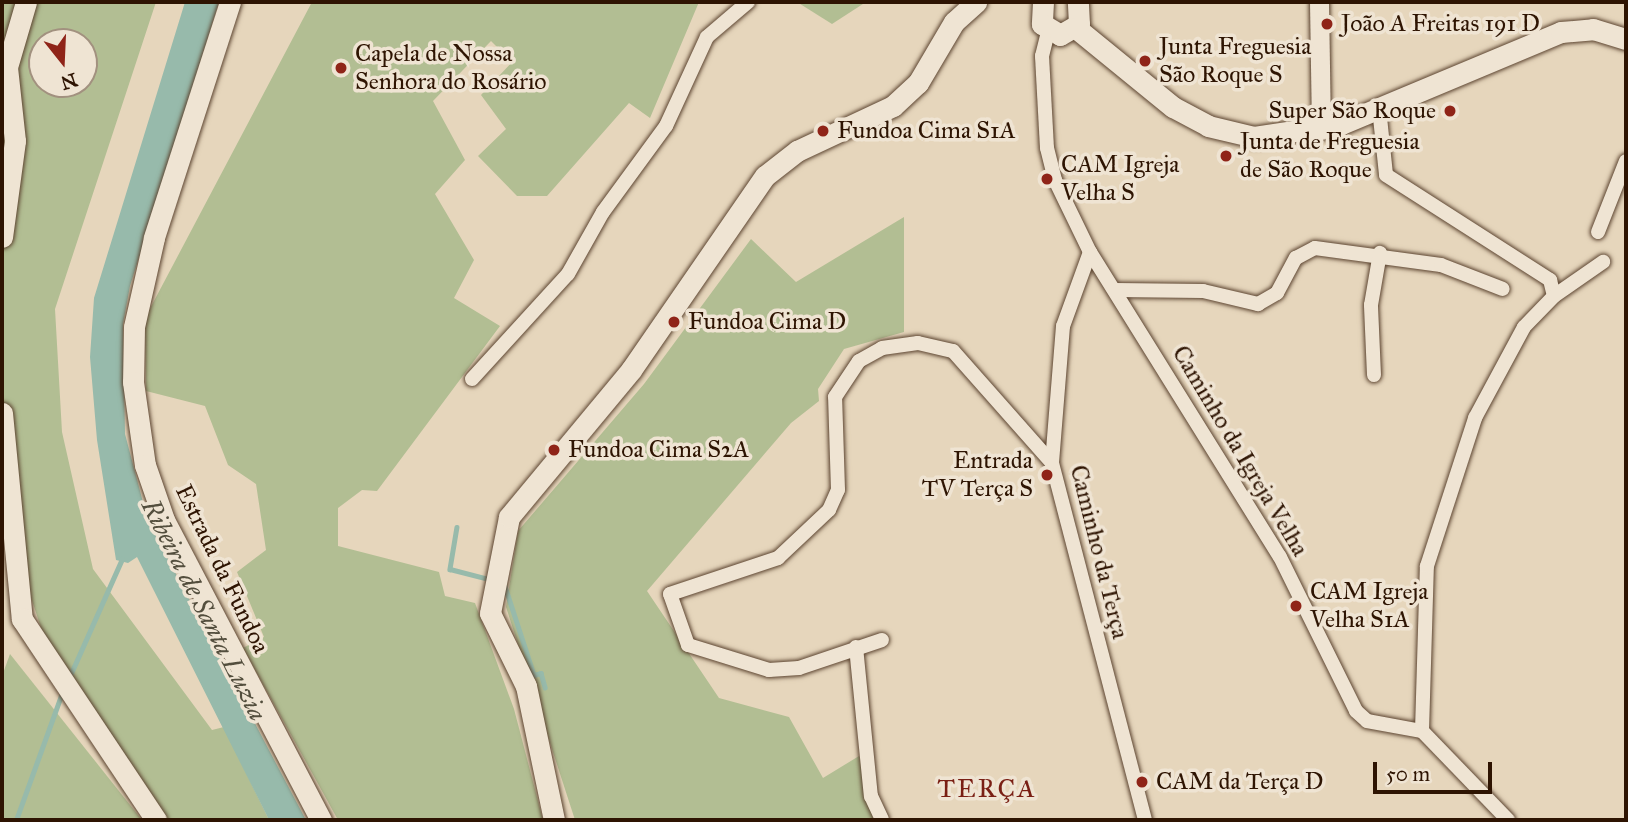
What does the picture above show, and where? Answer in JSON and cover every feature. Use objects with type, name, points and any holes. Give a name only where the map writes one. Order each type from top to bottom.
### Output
[{"type":"main road","points":[[2,237],[15,141],[6,67],[26,2]]},
{"type":"main road","name":"Estrada da Fundoa","points":[[230,2],[154,238],[134,327],[133,382],[145,465],[163,520],[321,820]]},
{"type":"main road","points":[[554,820],[528,693],[488,602],[509,517],[631,370],[765,176],[797,151],[893,106],[918,83],[954,22],[976,2]]},
{"type":"main road","points":[[1076,28],[1078,2]]},
{"type":"main road","points":[[1039,3],[1048,32],[1076,28],[1122,69],[1208,126],[1254,137],[1321,130],[1561,32],[1593,29],[1626,39]]},
{"type":"main road","points":[[2,414],[16,598],[31,637],[156,820]]},
{"type":"street","points":[[472,379],[568,274],[603,212],[666,125],[707,37],[748,2]]},
{"type":"street","points":[[1318,2],[1321,130]]},
{"type":"street","name":"Caminho da Igreja Velha","points":[[1048,32],[1042,57],[1047,148],[1055,180],[1090,252],[1280,557],[1356,711],[1367,721],[1422,731]]},
{"type":"street","points":[[1379,108],[1380,165],[1395,182],[1550,280],[1554,296]]},
{"type":"street","points":[[1598,232],[1626,161]]},
{"type":"street","points":[[1115,290],[1203,291],[1258,304],[1277,293],[1296,258],[1315,248],[1380,253],[1441,265],[1503,289]]},
{"type":"street","name":"Caminho da Terça","points":[[1090,252],[1063,326],[1052,463],[1145,820]]},
{"type":"street","points":[[1374,375],[1371,305],[1380,253]]},
{"type":"street","points":[[1508,820],[1422,731],[1427,566],[1475,418],[1524,327],[1554,296],[1603,262]]},
{"type":"street","points":[[881,639],[799,668],[769,670],[688,645],[669,604],[670,594],[778,558],[836,502],[835,397],[859,361],[898,344],[953,351],[1052,463]]},
{"type":"street","points":[[856,647],[871,796],[882,820]]},
{"type":"shaded area","points":[[2,2],[156,2],[55,309],[62,432],[93,569],[212,730],[224,727],[269,820],[166,820],[154,808],[43,634],[21,567],[2,435]]},
{"type":"shaded area","points":[[185,2],[219,2],[130,286],[123,324],[125,434],[148,521],[306,820],[269,820],[137,557],[128,563],[116,560],[97,440],[90,357],[94,298]]},
{"type":"shaded area","points":[[312,2],[699,2],[650,118],[629,103],[547,196],[517,196],[478,156],[506,129],[481,95],[512,62],[491,41],[433,101],[465,160],[435,194],[474,260],[454,298],[500,326],[377,491],[362,490],[338,508],[338,546],[439,572],[445,596],[475,603],[514,709],[543,820],[338,820],[243,648],[264,637],[237,572],[266,550],[256,484],[228,465],[205,406],[146,391],[145,318]]},
{"type":"shaded area","points":[[797,2],[866,2],[832,24]]},
{"type":"shaded area","points":[[904,217],[904,332],[844,349],[818,389],[819,401],[791,423],[647,591],[719,698],[789,717],[823,778],[859,756],[873,818],[575,820],[506,607],[518,531],[644,384],[751,239],[796,282]]},
{"type":"shaded area","points":[[10,654],[142,820],[2,820],[2,676]]},
{"type":"waterway","points":[[457,527],[450,569],[489,579]]},
{"type":"waterway","points":[[69,678],[122,559]]},
{"type":"waterway","points":[[504,583],[534,675],[541,673],[545,687]]},
{"type":"waterway","points":[[16,820],[62,693]]},
{"type":"place","name":"João A Freitas 191 D","points":[[1327,24]]},
{"type":"place","name":"Junta Freguesia São Roque S","points":[[1145,61]]},
{"type":"place","name":"Capela de Nossa Senhora do Rosário","points":[[341,68]]},
{"type":"place","name":"Super São Roque","points":[[1450,111]]},
{"type":"place","name":"Fundoa Cima S1A","points":[[823,131]]},
{"type":"place","name":"Junta de Freguesia de São Roque","points":[[1226,156]]},
{"type":"place","name":"CAM Igreja Velha S","points":[[1047,179]]},
{"type":"place","name":"Fundoa Cima D","points":[[674,322]]},
{"type":"place","name":"Fundoa Cima S2A","points":[[554,450]]},
{"type":"place","name":"Entrada TV Terça S","points":[[1047,475]]},
{"type":"place","name":"CAM Igreja Velha S1A","points":[[1296,606]]},
{"type":"place","name":"CAM da Terça D","points":[[1142,782]]},
{"type":"district","name":"TERÇA","points":[[987,789]]},
{"type":"water label","name":"Ribeira de Santa Luzia","points":[[204,610]]}]
